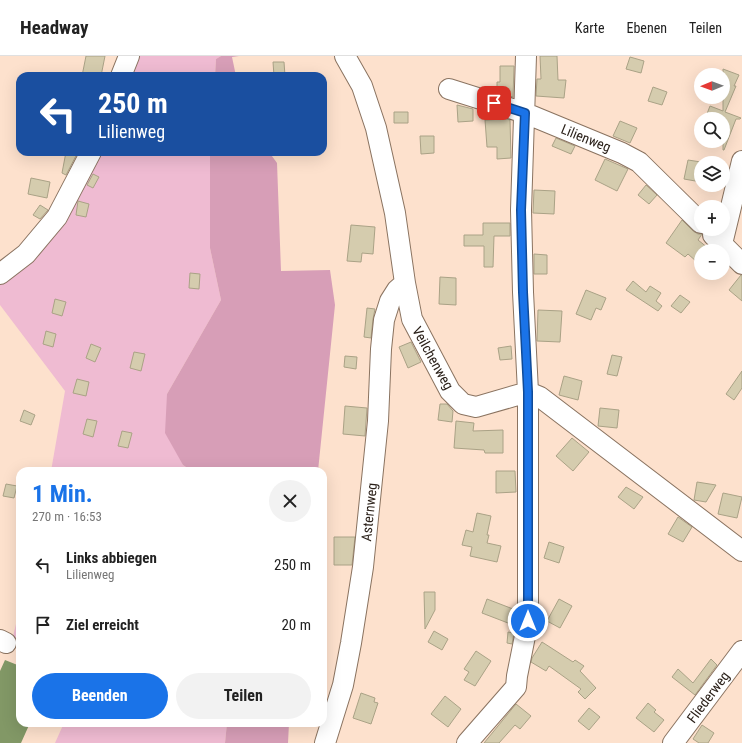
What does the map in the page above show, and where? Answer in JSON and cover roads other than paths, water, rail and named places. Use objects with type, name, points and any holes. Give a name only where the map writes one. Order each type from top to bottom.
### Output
[{"type":"street","points":[[123,72],[129,56]]},
{"type":"street","name":"Veilchenweg","points":[[345,56],[362,86],[376,128],[395,212],[405,283],[412,319],[450,391],[463,404],[476,407],[528,392]]},
{"type":"street","points":[[467,743],[516,687],[528,621],[528,392],[521,210],[526,56]]},
{"type":"street","name":"Lilienweg","points":[[449,89],[525,113],[622,153],[639,162],[694,216]]},
{"type":"street","points":[[0,274],[26,254],[57,217],[89,156]]},
{"type":"street","points":[[722,244],[742,161]]},
{"type":"street","points":[[714,236],[722,244]]},
{"type":"street","points":[[730,252],[742,264]]},
{"type":"street","name":"Asternweg","points":[[325,743],[342,685],[351,643],[363,567],[378,421],[381,349],[384,320],[390,301],[397,290],[405,283]]},
{"type":"street","points":[[528,392],[540,397],[742,551]]},
{"type":"street","name":"Fliederweg","points":[[673,743],[742,651]]}]
